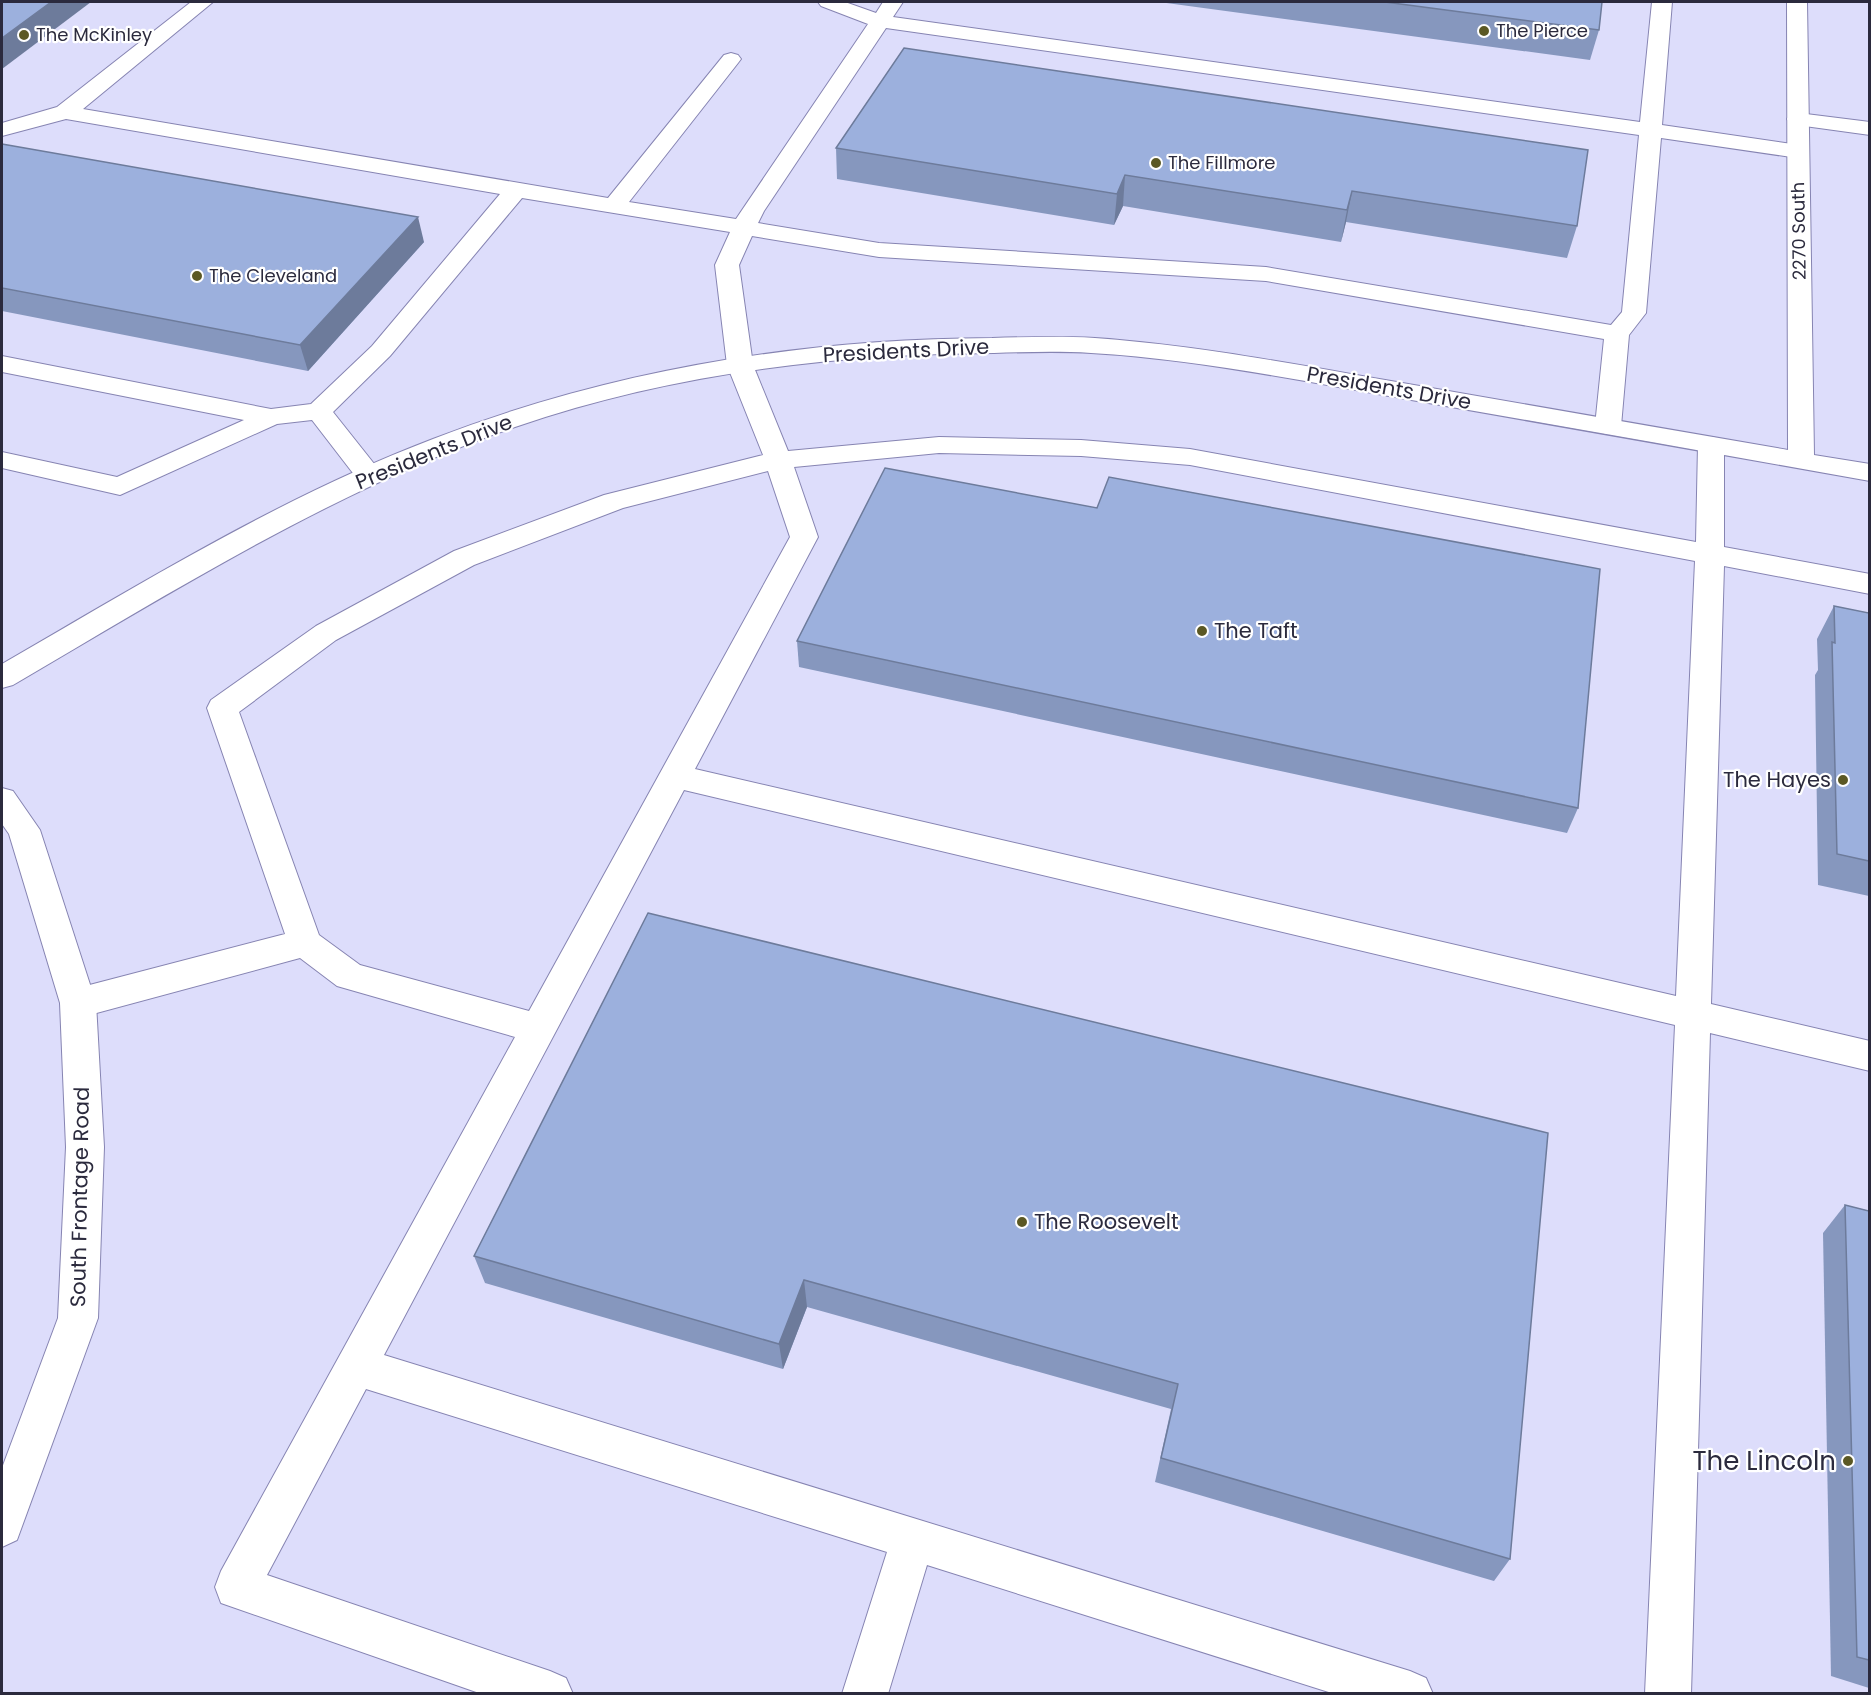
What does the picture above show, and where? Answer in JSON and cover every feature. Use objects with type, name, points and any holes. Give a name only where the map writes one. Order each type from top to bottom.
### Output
[{"type":"street","points":[[2,130],[65,112],[203,2]]},
{"type":"street","points":[[828,2],[880,21],[1798,151]]},
{"type":"street","points":[[550,1694],[237,1587],[804,537],[778,460],[740,365],[727,265],[752,211],[893,2]]},
{"type":"street","points":[[1608,426],[1617,334],[1634,313],[1662,2]]},
{"type":"street","name":"2270 South","points":[[1797,2],[1801,461]]},
{"type":"street","points":[[615,205],[730,59]]},
{"type":"street","points":[[65,112],[879,250],[1266,274],[1617,334]]},
{"type":"street","points":[[1798,119],[1869,129]]},
{"type":"street","points":[[2,460],[120,486],[271,417],[319,411],[381,351],[516,190]]},
{"type":"street","name":"Presidents Drive","points":[[2,677],[281,518],[369,475],[507,421],[635,384],[740,365],[861,350],[973,345],[1095,346],[1210,358],[1869,473]]},
{"type":"street","points":[[2,364],[271,417]]},
{"type":"street","points":[[319,411],[369,475]]},
{"type":"street","points":[[537,1028],[349,976],[305,943],[222,708],[326,633],[464,558],[614,501],[778,460],[939,445],[1081,447],[1190,457],[1869,584]]},
{"type":"street","points":[[1668,1694],[1710,554],[1711,445]]},
{"type":"street","points":[[675,776],[1869,1056]]},
{"type":"street","name":"South Frontage Road","points":[[2,800],[24,830],[78,1003],[85,1147],[78,1318],[2,1525]]},
{"type":"street","points":[[78,1003],[305,943]]},
{"type":"street","points":[[356,1366],[1410,1694]]},
{"type":"street","points":[[864,1694],[913,1538]]},
{"type":"building","points":[[2,2],[51,2],[2,38]]},
{"type":"building","points":[[1385,2],[1602,2],[1599,30]]},
{"type":"building","name":"The Fillmore","points":[[904,48],[1588,150],[1577,226],[1352,191],[1347,210],[1125,175],[1117,194],[836,148]]},
{"type":"building","name":"The Cleveland","points":[[2,144],[418,217],[300,345],[2,288]]},
{"type":"building","name":"The Taft","points":[[885,468],[1097,508],[1109,477],[1600,569],[1578,808],[797,641]]},
{"type":"building","points":[[1834,606],[1869,613],[1869,861],[1837,854],[1832,642],[1835,643]]},
{"type":"building","name":"The Roosevelt","points":[[648,913],[1548,1133],[1510,1559],[1161,1458],[1178,1384],[804,1280],[779,1344],[474,1256]]},
{"type":"building","points":[[1845,1205],[1869,1211],[1869,1660],[1857,1657]]},
{"type":"place","name":"The Pierce","points":[[1484,31]]},
{"type":"place","name":"The McKinley","points":[[24,35]]},
{"type":"place","name":"The Fillmore","points":[[1156,163]]},
{"type":"place","name":"The Cleveland","points":[[197,276]]},
{"type":"place","name":"The Taft","points":[[1202,631]]},
{"type":"place","name":"The Hayes","points":[[1843,780]]},
{"type":"place","name":"The Roosevelt","points":[[1022,1222]]},
{"type":"place","name":"The Lincoln","points":[[1848,1461]]}]
